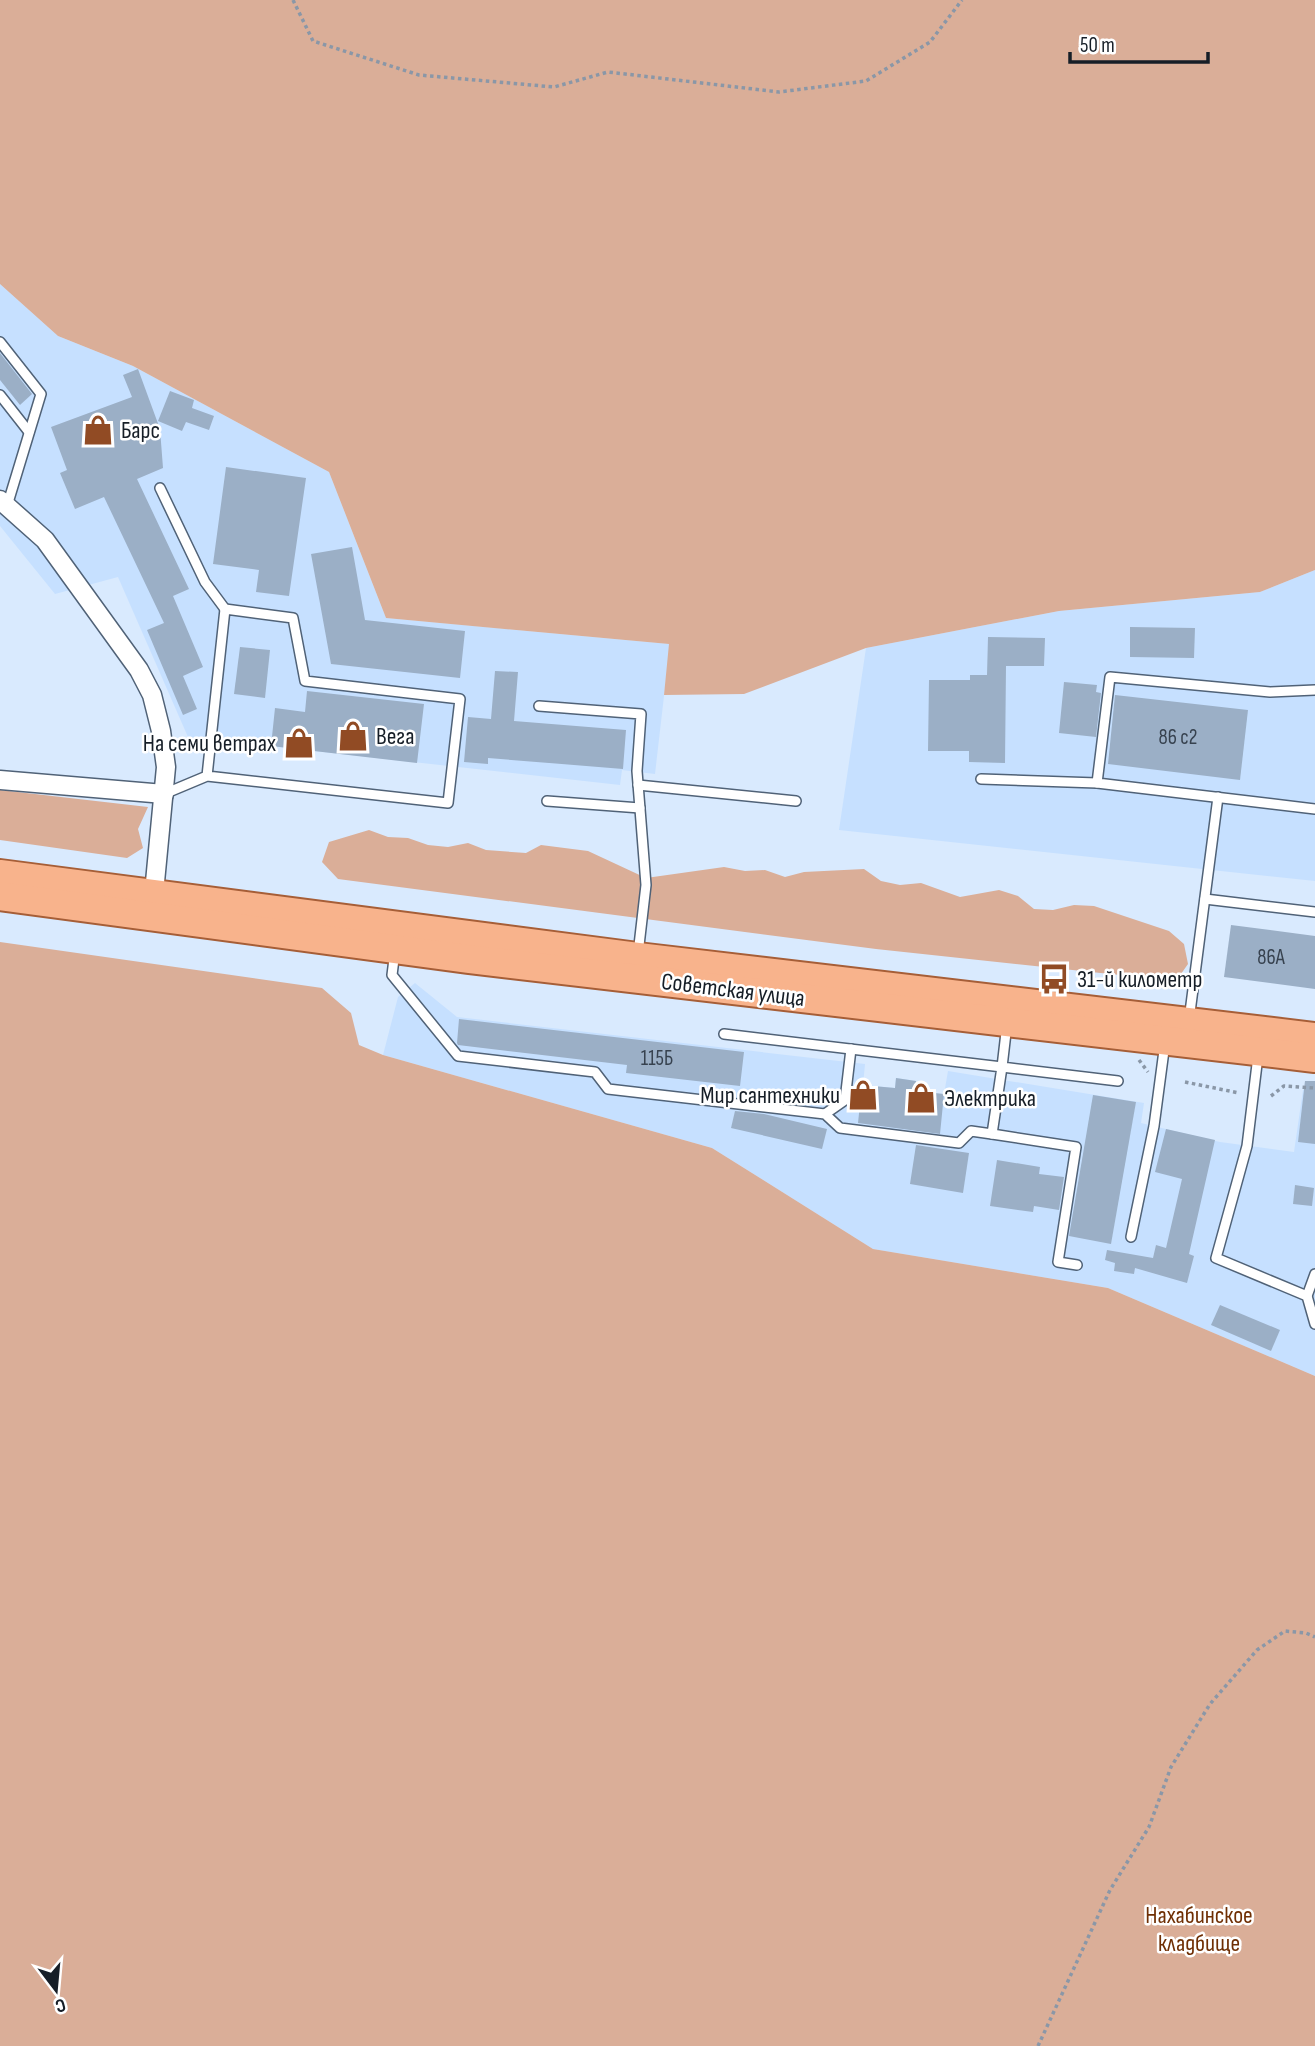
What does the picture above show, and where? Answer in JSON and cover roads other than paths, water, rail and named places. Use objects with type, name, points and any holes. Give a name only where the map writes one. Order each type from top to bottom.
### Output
[{"type":"main road","points":[[0,874],[153,906]]},
{"type":"main road","points":[[0,896],[153,906]]},
{"type":"main road","name":"Советская улица","points":[[153,906],[396,950],[1315,1058]]},
{"type":"main road","name":"Советская улица","points":[[153,906],[638,957],[1315,1037]]},
{"type":"street","points":[[5,510],[45,540],[139,670],[152,695],[166,767],[153,906]]},
{"type":"street","points":[[0,780],[164,794]]},
{"type":"lane","points":[[0,342],[41,394],[5,510]]},
{"type":"lane","points":[[0,395],[29,432]]},
{"type":"lane","points":[[160,488],[205,582],[225,609],[207,776]]},
{"type":"lane","points":[[164,794],[207,776],[448,803],[460,699],[305,681],[293,618],[225,609]]},
{"type":"lane","points":[[1097,783],[1110,677],[1269,692],[1315,690]]},
{"type":"lane","points":[[538,706],[641,714],[638,785],[646,886],[638,957]]},
{"type":"lane","points":[[981,779],[1097,783],[1315,808]]},
{"type":"lane","points":[[638,785],[796,801]]},
{"type":"lane","points":[[1189,1022],[1218,797]]},
{"type":"lane","points":[[547,802],[640,808]]},
{"type":"lane","points":[[1205,899],[1315,912]]},
{"type":"lane","points":[[396,950],[392,975],[458,1056],[595,1072],[608,1089],[825,1114],[840,1128],[959,1143],[971,1131],[1076,1147],[1058,1262],[1077,1265]]},
{"type":"lane","points":[[992,1134],[1007,1023]]},
{"type":"lane","points":[[724,1034],[1118,1081]]},
{"type":"lane","points":[[1131,1237],[1154,1126],[1165,1041]]},
{"type":"lane","points":[[825,1114],[845,1100],[851,1049]]},
{"type":"lane","points":[[1259,1051],[1247,1146],[1216,1258],[1307,1296]]},
{"type":"lane","points":[[1315,1274],[1307,1296],[1315,1324]]},
{"type":"place","name":"Барс","points":[[98,430]]},
{"type":"place","name":"Вега","points":[[353,736]]},
{"type":"place","name":"На семи ветрах","points":[[299,743]]},
{"type":"place","name":"31-й километр","points":[[1054,979]]},
{"type":"place","name":"Мир сантехники","points":[[863,1095]]},
{"type":"place","name":"Электрика","points":[[921,1098]]},
{"type":"park label","name":"Нахабинское кладбище","points":[[1199,1929]]}]
